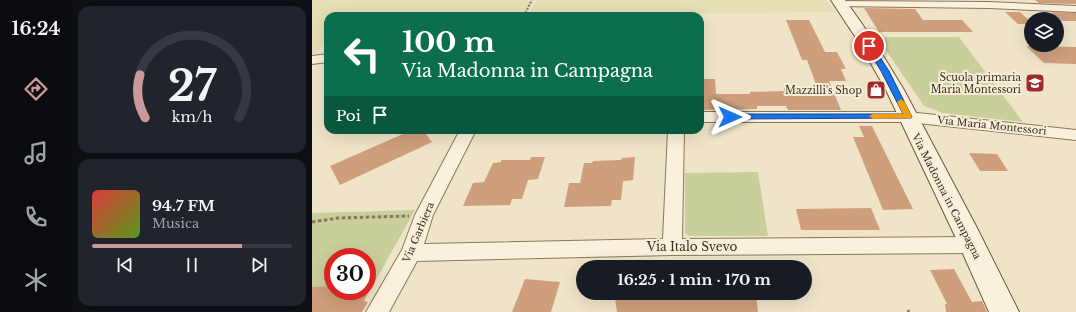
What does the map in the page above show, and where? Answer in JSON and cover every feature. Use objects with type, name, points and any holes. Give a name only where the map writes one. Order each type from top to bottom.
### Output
[{"type":"street","points":[[839,2],[985,2],[1007,7],[1076,9]]},
{"type":"street","name":"Via Madonna in Campagna","points":[[839,2],[885,71],[973,245],[1004,312]]},
{"type":"street","points":[[312,60],[324,58]]},
{"type":"street","name":"Via Maria Montessori","points":[[704,117],[908,117],[1076,135]]},
{"type":"street","name":"Via Garbiera","points":[[377,312],[411,253],[424,215],[466,134]]},
{"type":"street","points":[[672,247],[676,134]]},
{"type":"street","name":"Via Italo Svevo","points":[[411,253],[672,247],[973,245]]},
{"type":"path","points":[[526,12],[532,0]]},
{"type":"path","points":[[312,222],[338,218],[424,215]]},
{"type":"shaded area","points":[[312,0],[532,0],[526,12],[324,12],[324,44],[312,55]]},
{"type":"shaded area","points":[[536,0],[826,0],[835,12],[704,13],[704,12],[530,12]]},
{"type":"green space","points":[[877,37],[959,37],[1023,122],[943,113],[924,106]]},
{"type":"green space","points":[[758,172],[768,236],[689,236],[685,233],[685,173]]},
{"type":"green space","points":[[415,210],[376,280],[376,248],[324,248],[324,287],[312,287],[312,213]]},
{"type":"building","points":[[1035,0],[1076,0],[1076,4],[1039,3]]},
{"type":"building","points":[[864,8],[915,9],[923,20],[962,20],[973,32],[879,32]]},
{"type":"building","points":[[1005,12],[1020,12],[1024,16],[1024,24],[1018,24]]},
{"type":"building","points":[[1064,13],[1076,13],[1076,21],[1064,21]]},
{"type":"building","points":[[786,20],[809,20],[825,52],[837,52],[846,69],[841,69],[846,81],[829,81],[841,110],[788,110],[786,106],[757,106],[757,109],[704,110],[704,79],[715,79],[716,94],[750,94],[750,92],[784,91],[784,88],[792,87],[817,87],[807,60],[802,60]]},
{"type":"building","points":[[1064,47],[1076,47],[1076,64],[1044,63],[1032,52],[1064,52]]},
{"type":"building","points":[[859,126],[872,126],[913,209],[883,210],[853,137],[864,137]]},
{"type":"building","points":[[403,134],[426,134],[432,142],[340,185],[330,166]]},
{"type":"building","points":[[969,153],[997,154],[1008,171],[980,171]]},
{"type":"building","points":[[531,157],[545,157],[538,179],[528,180],[522,199],[512,199],[510,205],[463,206],[473,183],[484,182],[493,163],[501,162],[501,160],[530,160]]},
{"type":"building","points":[[635,157],[633,180],[623,181],[621,200],[612,200],[611,206],[564,207],[569,183],[580,183],[584,163],[592,163],[593,161],[621,160],[622,158]]},
{"type":"building","points":[[871,208],[880,230],[801,230],[796,209]]},
{"type":"building","points":[[954,269],[972,302],[982,301],[987,312],[946,312],[945,304],[947,304],[930,270]]},
{"type":"building","points":[[525,279],[560,282],[551,312],[512,312]]},
{"type":"building","points":[[324,286],[324,300],[364,300],[368,302],[362,312],[312,312],[312,287]]},
{"type":"building","points":[[615,300],[757,300],[758,312],[617,312]]},
{"type":"slow traffic","points":[[873,116],[908,117],[901,102]]},
{"type":"place","name":"Scuola primaria Maria Montessori","points":[[1035,83]]},
{"type":"place","name":"Mazzilli's Shop","points":[[876,90]]},
{"type":"route","points":[[730,117],[908,117],[885,71],[869,46]]}]
